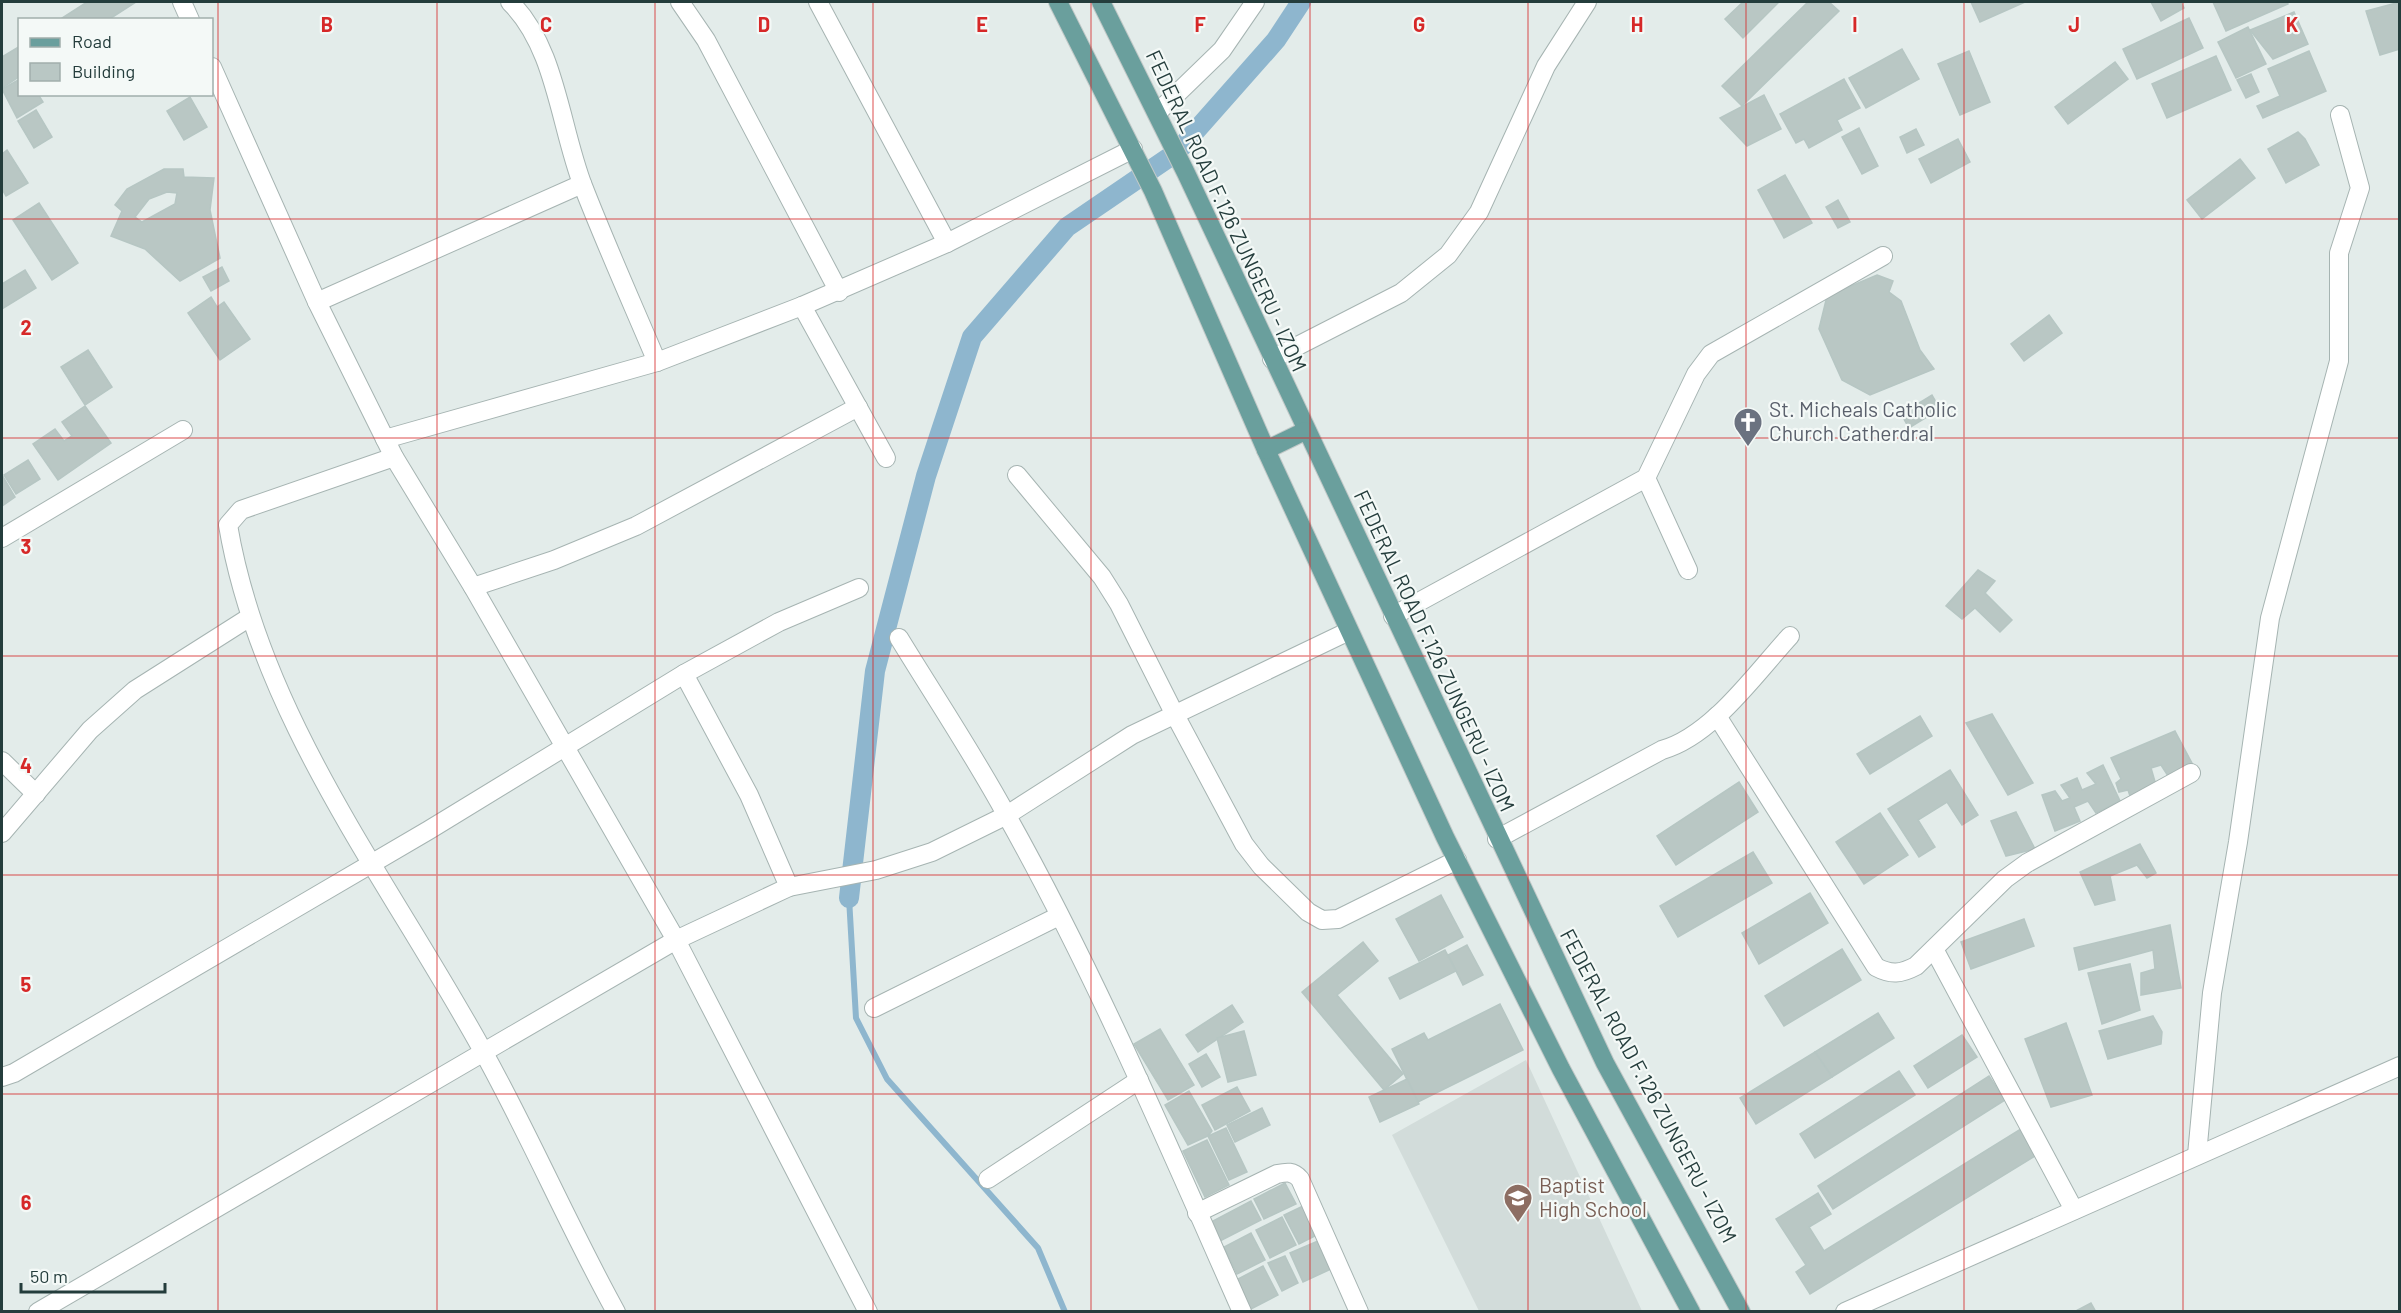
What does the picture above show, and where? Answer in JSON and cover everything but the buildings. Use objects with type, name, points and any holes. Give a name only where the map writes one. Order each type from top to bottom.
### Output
[{"type":"main road","points":[[1058,2],[1153,191],[1266,450],[1456,860],[1562,1069],[1691,1311]]},
{"type":"main road","name":"FEDERAL ROAD F.126 ZUNGERU - IZOM","points":[[1101,2],[1160,118],[1497,839],[1605,1063],[1742,1311]]},
{"type":"main road","points":[[1266,450],[1305,431]]},
{"type":"street","points":[[182,2],[189,18]]},
{"type":"street","points":[[510,2],[533,30],[543,52],[582,184],[657,362]]},
{"type":"street","points":[[680,2],[706,40],[839,291]]},
{"type":"street","points":[[818,2],[947,243]]},
{"type":"street","points":[[1160,118],[1222,50],[1255,2]]},
{"type":"street","points":[[1272,359],[1401,293],[1448,255],[1479,212],[1546,66],[1587,2]]},
{"type":"street","points":[[213,69],[317,302],[394,457],[473,587],[676,939],[868,1311]]},
{"type":"street","points":[[2197,1155],[2212,993],[2238,842],[2270,618],[2339,361],[2339,253],[2360,188],[2340,115]]},
{"type":"street","points":[[385,439],[657,362],[839,291],[947,243],[1135,153]]},
{"type":"street","points":[[317,302],[582,184]]},
{"type":"street","points":[[1393,616],[1646,478],[1696,374],[1711,354],[1883,256]]},
{"type":"street","points":[[802,306],[886,458]]},
{"type":"street","points":[[473,587],[554,560],[636,526],[858,407]]},
{"type":"street","points":[[2,538],[183,430]]},
{"type":"street","points":[[394,457],[241,510],[228,525],[250,617],[282,695],[323,776],[484,1053],[616,1311]]},
{"type":"street","points":[[1017,475],[1102,577],[1119,604],[1174,714],[1244,844],[1261,866],[1308,912],[1322,920],[1338,919],[1456,860]]},
{"type":"street","points":[[1646,478],[1688,570]]},
{"type":"street","points":[[2,1077],[14,1073],[372,863],[566,748],[684,674],[779,622],[859,588]]},
{"type":"street","points":[[2,833],[90,730],[135,690],[250,617]]},
{"type":"street","points":[[38,1311],[676,939],[789,887],[876,870],[919,858],[1007,815],[1132,735],[1349,631]]},
{"type":"street","points":[[1497,839],[1662,750],[1681,745],[1717,716],[1790,636]]},
{"type":"street","points":[[899,638],[1007,815],[1059,916],[1139,1080],[1242,1311]]},
{"type":"street","points":[[684,674],[749,795],[789,887]]},
{"type":"street","points":[[1717,716],[1876,967],[1888,973],[1903,973],[1916,966],[2005,879],[2027,863],[2191,772]]},
{"type":"street","points":[[2,761],[36,794]]},
{"type":"street","points":[[874,1008],[1059,916]]},
{"type":"street","points":[[1934,949],[2074,1210]]},
{"type":"street","points":[[1845,1311],[2400,1066]]},
{"type":"street","points":[[988,1179],[1139,1080]]},
{"type":"street","points":[[1197,1213],[1277,1174],[1288,1172],[1295,1174],[1300,1179],[1359,1311]]},
{"type":"shaded area","name":"Baptist High School","points":[[1526,1060],[1642,1311],[1479,1311],[1392,1135]]},
{"type":"waterway","points":[[849,898],[875,671],[926,476],[972,337],[1067,227],[1177,152],[1276,40],[1301,2]]},
{"type":"waterway","points":[[849,898],[856,1018],[887,1079],[1038,1248],[1065,1312]]},
{"type":"place","name":"St. Micheals Catholic Church Catherdral","points":[[1748,448]]},
{"type":"place","name":"Baptist High School","points":[[1518,1224]]}]
